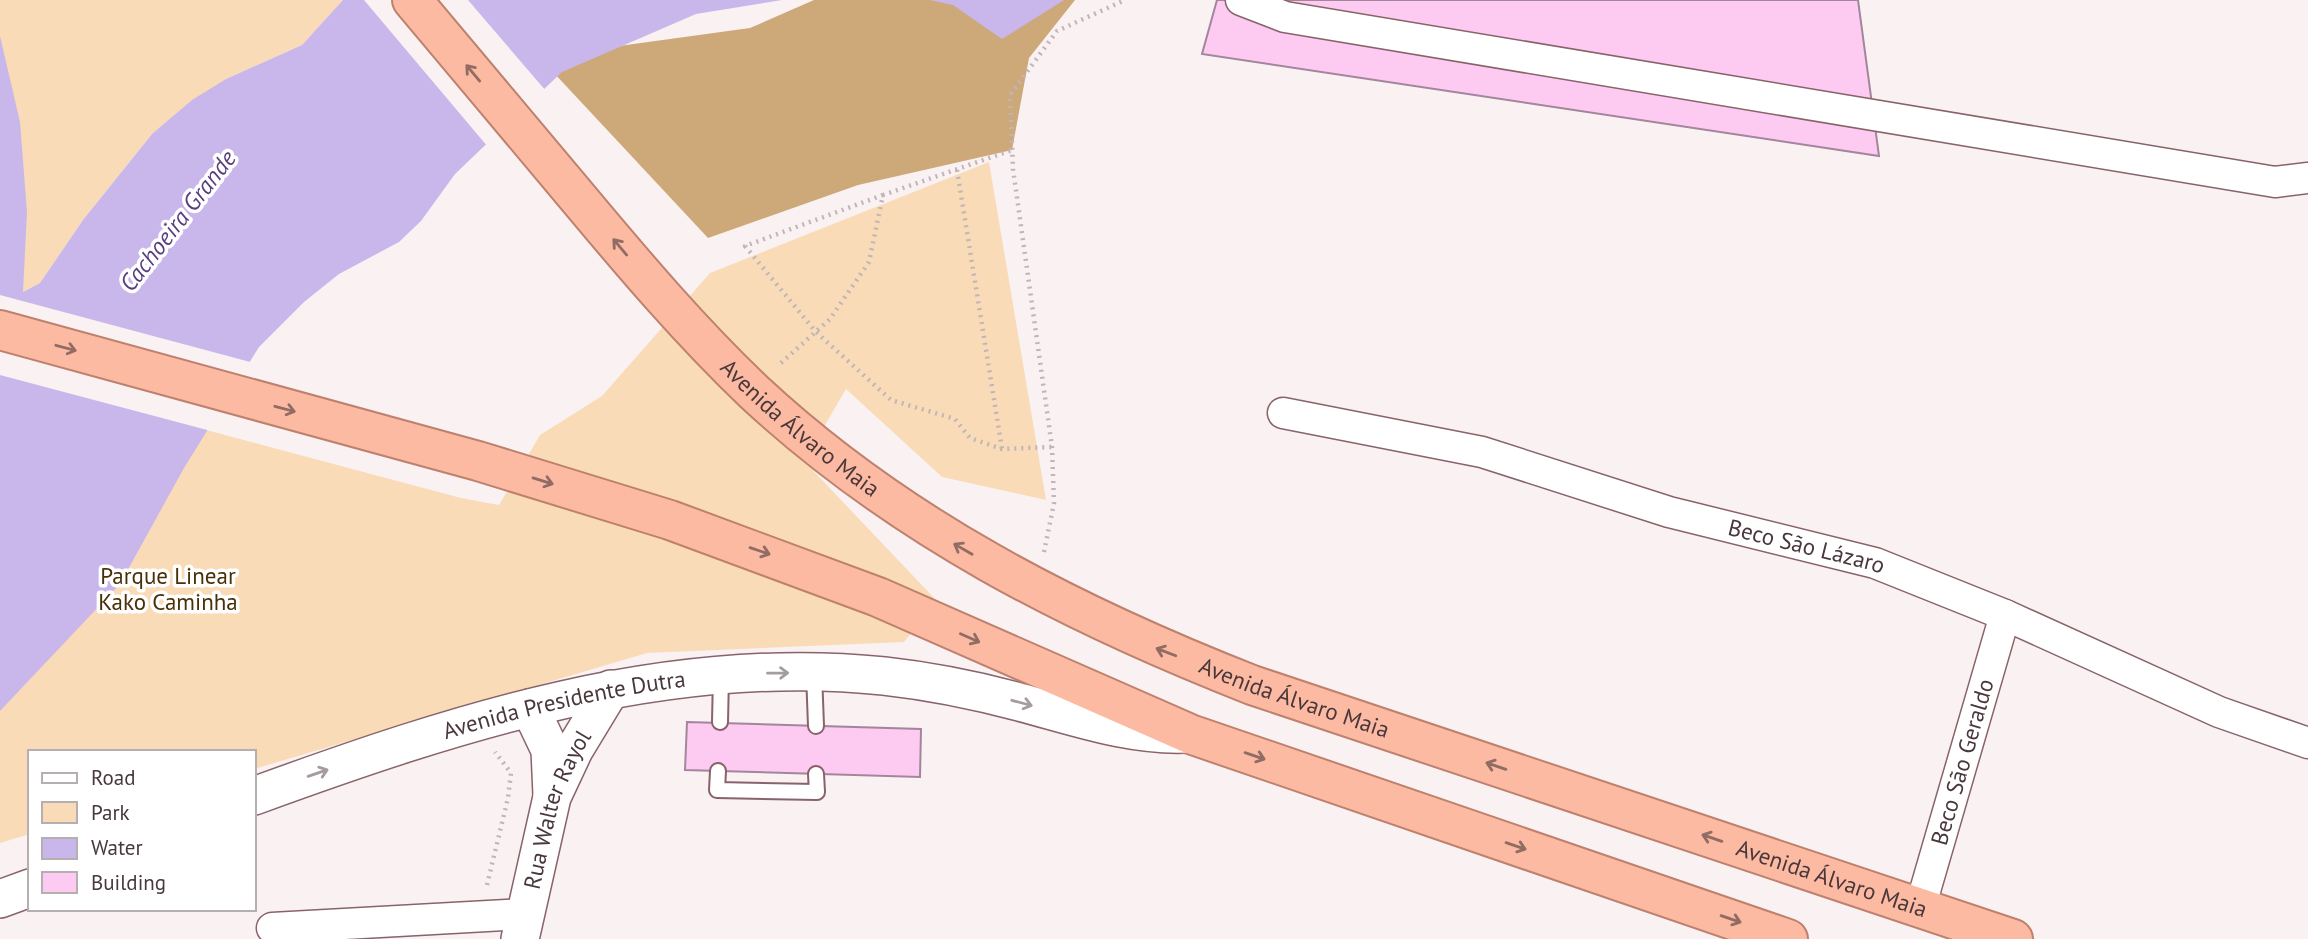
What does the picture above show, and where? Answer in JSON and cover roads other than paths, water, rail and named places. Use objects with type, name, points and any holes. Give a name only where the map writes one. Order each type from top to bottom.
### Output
[{"type":"highway","name":"Avenida Álvaro Maia","points":[[412,0],[664,300],[755,392],[845,468],[953,544],[1036,590],[1150,645],[1252,685],[2011,939]]},
{"type":"highway","points":[[0,330],[478,461],[670,520],[772,555],[878,597],[1190,734],[1788,939]]},
{"type":"street","points":[[1241,0],[1285,17],[2262,180],[2275,182],[2308,178]]},
{"type":"street","name":"Beco São Lázaro","points":[[1283,413],[1482,452],[1669,512],[1875,563],[2005,615],[2219,712],[2308,743]]},
{"type":"street","name":"Beco São Geraldo","points":[[1920,908],[2005,615]]},
{"type":"street","name":"Avenida Presidente Dutra","points":[[256,795],[462,725],[611,689],[721,677],[814,673],[883,676],[971,690],[1158,735],[1190,734]]},
{"type":"street","name":"Rua Walter Rayol","points":[[522,927],[552,797],[575,750],[611,689]]},
{"type":"street","points":[[530,708],[550,750],[552,797]]},
{"type":"street","points":[[0,899],[28,889]]},
{"type":"street","points":[[272,928],[480,915],[522,927]]},
{"type":"lane","points":[[814,673],[816,726]]},
{"type":"lane","points":[[720,722],[721,677]]},
{"type":"lane","points":[[718,771],[717,790],[817,792],[816,774]]},
{"type":"water","name":"Cachoeira Grande","points":[[343,0],[782,0],[696,14],[562,72],[455,174],[421,221],[399,242],[339,274],[304,302],[259,347],[184,468],[120,584],[0,711],[0,36],[20,122],[27,212],[23,292],[40,283],[83,220],[152,134],[192,100],[226,79],[302,45]]},
{"type":"water","points":[[930,0],[1064,0],[1002,39],[953,5]]},
{"type":"park label","name":"Parque Linear Kako Caminha","points":[[168,589]]}]
